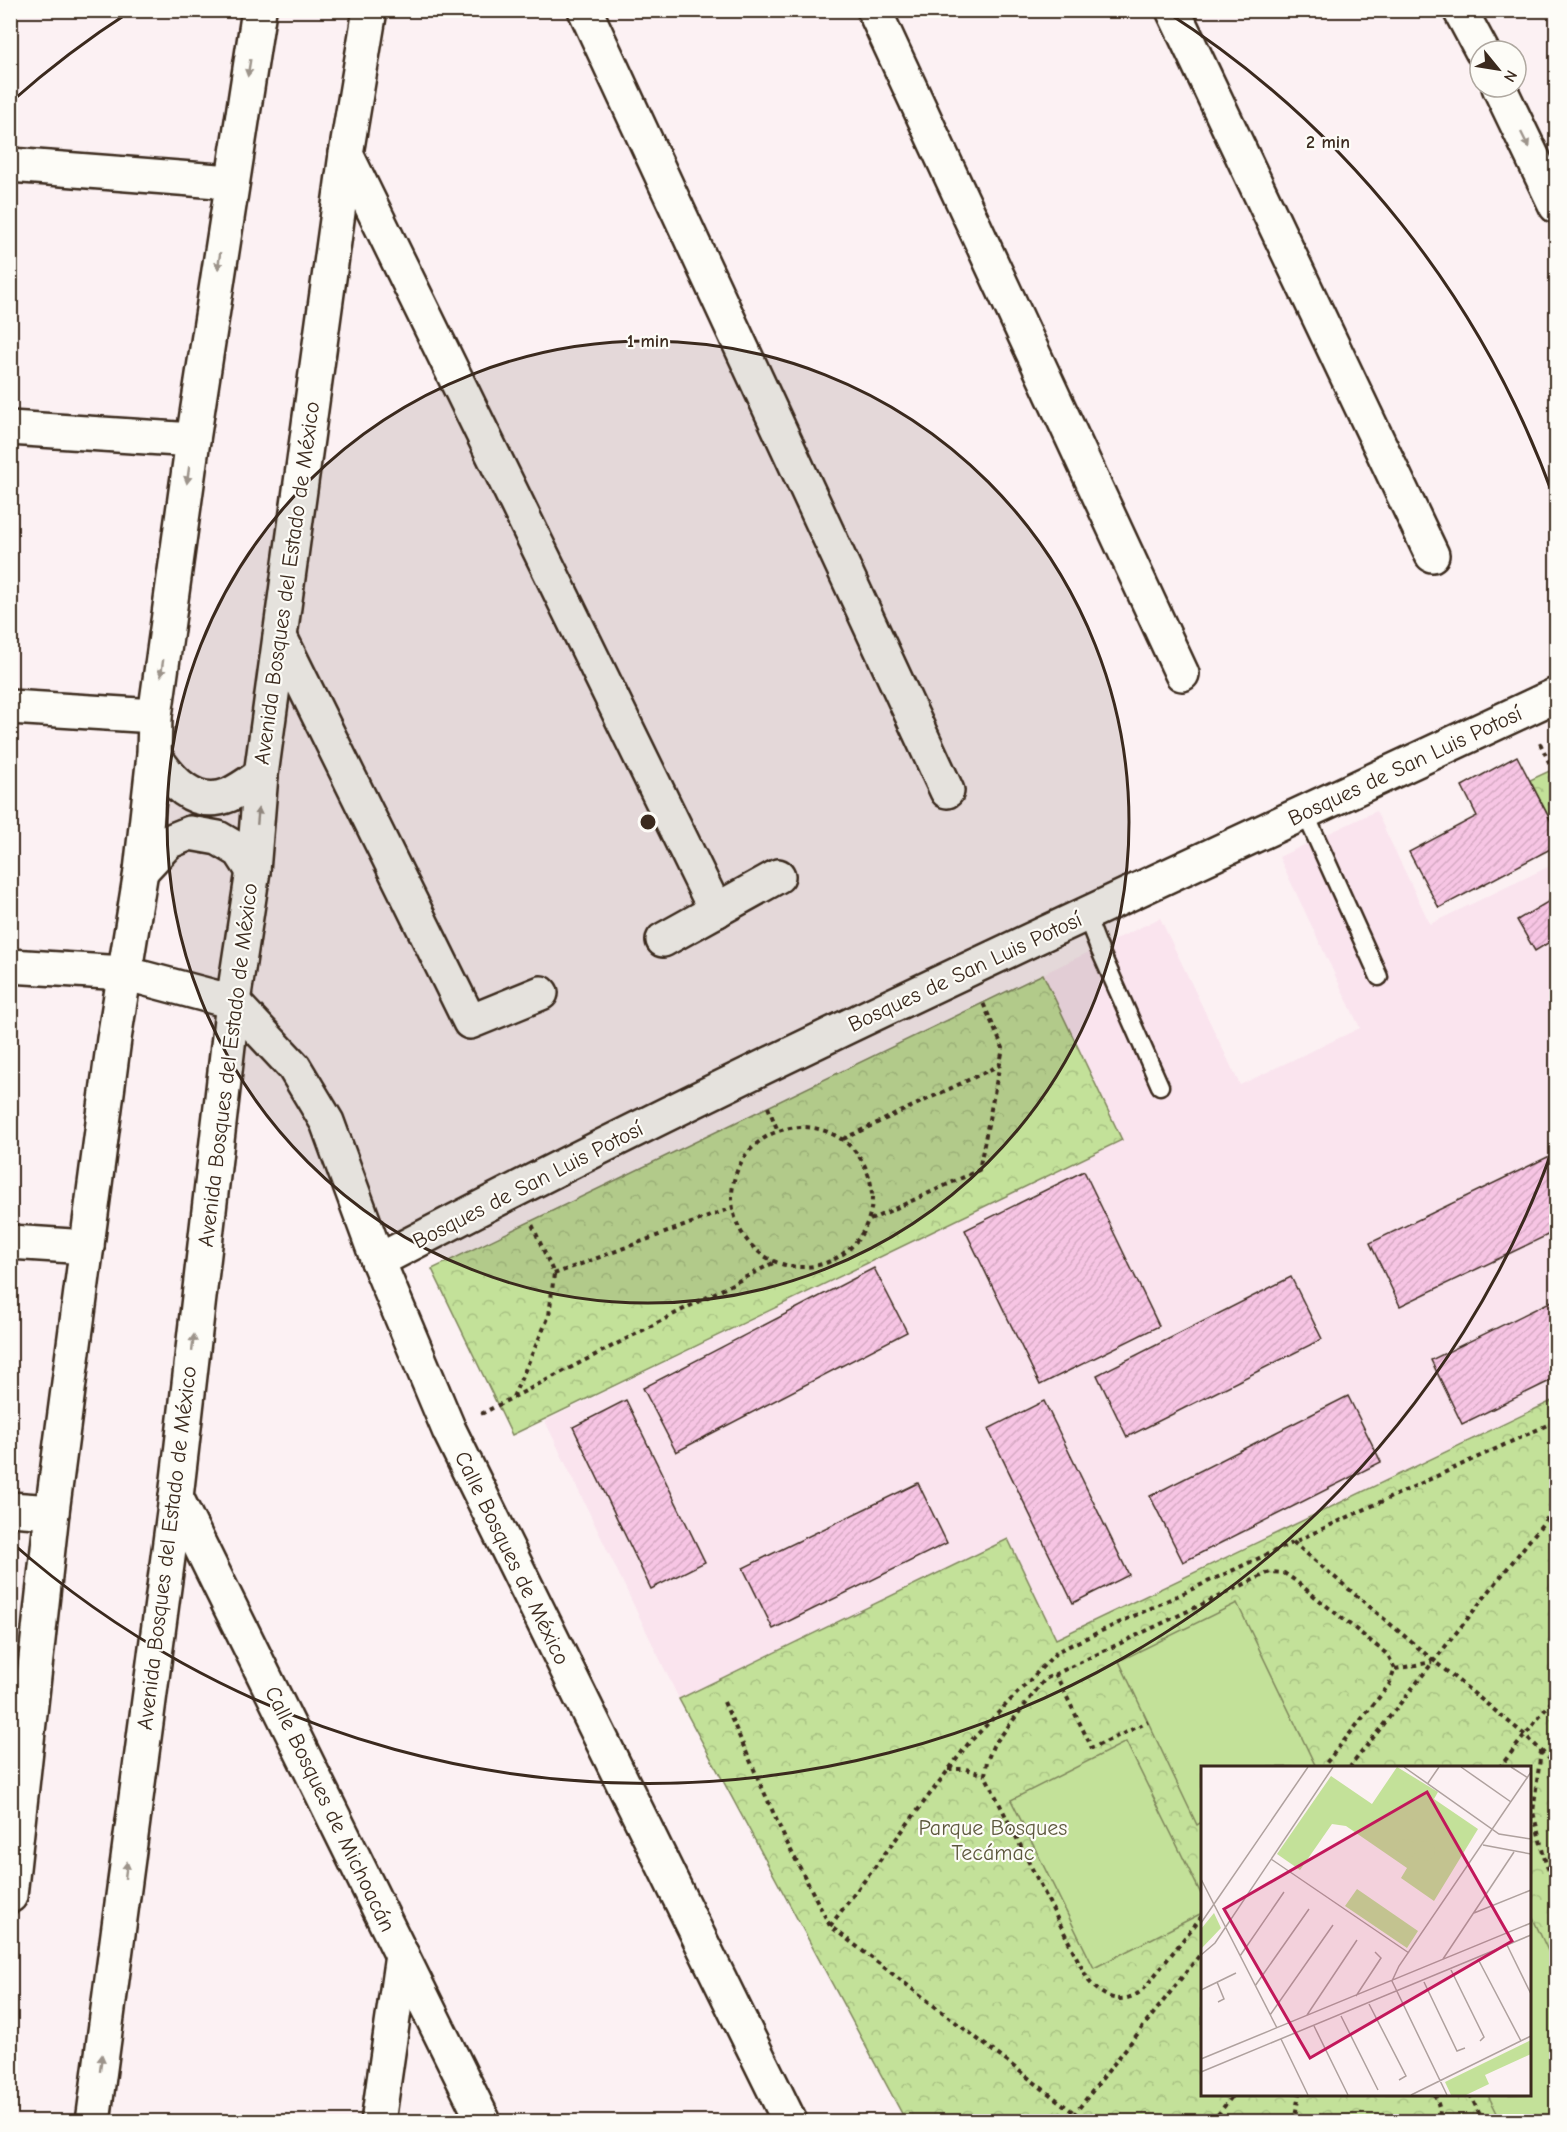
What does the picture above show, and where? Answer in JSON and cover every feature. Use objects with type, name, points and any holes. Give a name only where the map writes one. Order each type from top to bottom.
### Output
[{"type":"street","points":[[10,1896],[16,1779],[124,973],[141,871],[154,755],[155,716],[231,182],[259,10]]},
{"type":"street","name":"Avenida Bosques del Estado de México","points":[[93,2121],[176,1497],[233,1002],[253,871],[261,775],[346,154],[370,10]]},
{"type":"street","points":[[585,10],[947,791]]},
{"type":"street","points":[[874,10],[1182,674]]},
{"type":"street","points":[[1173,10],[1432,555]]},
{"type":"street","points":[[1460,10],[1476,39]]},
{"type":"street","points":[[1505,99],[1557,206]]},
{"type":"street","points":[[346,154],[716,910]]},
{"type":"street","points":[[10,165],[231,182]]},
{"type":"street","points":[[10,428],[193,440]]},
{"type":"street","points":[[280,637],[470,1022],[541,993]]},
{"type":"street","name":"Bosques de San Luis Potosí","points":[[378,1261],[752,1071],[1557,695]]},
{"type":"street","points":[[10,707],[155,716]]},
{"type":"street","points":[[154,755],[168,776],[183,789],[205,798],[228,796],[261,775]]},
{"type":"street","points":[[141,871],[168,843],[190,833],[218,838],[240,851],[253,871]]},
{"type":"street","points":[[663,940],[778,876]]},
{"type":"street","points":[[10,966],[124,973],[233,1002]]},
{"type":"street","name":"Calle Bosques de México","points":[[233,1002],[294,1067],[327,1122],[378,1261],[449,1430],[790,2121]]},
{"type":"street","points":[[10,1242],[87,1247]]},
{"type":"street","name":"Calle Bosques de Michoacán","points":[[176,1497],[484,2121]]},
{"type":"street","points":[[10,1509],[52,1512]]},
{"type":"street","points":[[378,2121],[402,1955]]},
{"type":"lane","points":[[1305,813],[1379,977]]},
{"type":"lane","points":[[1086,915],[1160,1086]]},
{"type":"path","points":[[870,1220],[979,1170],[1003,1048],[969,970]]},
{"type":"path","points":[[843,1139],[1000,1065]]},
{"type":"path","points":[[800,1126],[823,1129],[843,1139],[860,1155],[870,1175],[873,1197],[870,1220],[859,1240],[843,1256],[821,1266],[797,1268],[773,1263],[754,1249],[739,1230],[732,1208],[733,1183],[741,1161],[757,1143],[778,1131],[800,1126]]},
{"type":"path","points":[[513,1397],[549,1316],[554,1274],[516,1189]]},
{"type":"path","points":[[554,1274],[732,1208]]},
{"type":"path","points":[[449,1430],[773,1263]]},
{"type":"path","points":[[830,1926],[968,1744],[1058,1651],[1557,1421]]},
{"type":"path","points":[[1350,1766],[1557,1507]]},
{"type":"path","points":[[1293,1542],[1525,1735],[1557,1765]]},
{"type":"path","points":[[1201,1918],[1143,1990],[1132,1999],[1116,1999],[1098,1991],[1088,1980],[985,1775],[993,1746],[1045,1680],[1055,1673],[1270,1572],[1284,1573],[1388,1655],[1395,1669],[1389,1685],[1323,1766]]},
{"type":"path","points":[[1395,1669],[1434,1661]]},
{"type":"path","points":[[1037,1673],[1045,1680]]},
{"type":"path","points":[[1055,1673],[1092,1748],[1148,1722]]},
{"type":"path","points":[[1499,1766],[1557,1696]]},
{"type":"path","points":[[724,1702],[785,1839],[830,1926],[1086,2121]]},
{"type":"path","points":[[1541,1750],[1533,1812],[1546,1864],[1557,1886]]},
{"type":"path","points":[[948,1769],[966,1769],[985,1775]]},
{"type":"path","points":[[1068,2121],[1201,1955]]},
{"type":"path","points":[[1212,2121],[1232,2096]]},
{"type":"path","points":[[1294,2121],[1299,2096]]},
{"type":"path","points":[[1436,2096],[1440,2110],[1439,2121]]},
{"type":"path","points":[[1471,2096],[1483,2121]]},
{"type":"shaded area","points":[[1376,811],[1430,924],[1556,863],[1556,1399],[1056,1639],[1008,1539],[679,1699],[545,1421],[1121,1140],[1043,974],[1160,918],[1240,1085],[1360,1028],[1279,857]]},
{"type":"green space","points":[[1556,768],[1556,831],[1530,780]]},
{"type":"green space","points":[[1043,974],[1122,1140],[512,1435],[432,1269]]},
{"type":"green space","name":"Parque Bosques Tecámac","points":[[1556,1399],[1556,2121],[906,2121],[679,1699],[1008,1539],[1056,1639]]},
{"type":"green space","points":[[1237,1603],[1316,1766],[1201,1766],[1201,1823],[1197,1825],[1119,1661]]},
{"type":"green space","points":[[1126,1742],[1201,1894],[1201,1914],[1094,1968],[1011,1800]]},
{"type":"green space","points":[[1531,1914],[1556,1968],[1556,2121],[1501,2121],[1488,2096],[1531,2096]]},
{"type":"building","points":[[1517,756],[1556,831],[1556,846],[1439,908],[1409,852],[1477,816],[1462,786]]},
{"type":"building","points":[[1556,897],[1556,938],[1535,951],[1517,920]]},
{"type":"building","points":[[1556,1153],[1556,1231],[1400,1306],[1370,1243]]},
{"type":"building","points":[[1084,1171],[1159,1326],[1040,1385],[965,1230]]},
{"type":"building","points":[[874,1268],[907,1332],[676,1452],[643,1388]]},
{"type":"building","points":[[1291,1277],[1322,1339],[1127,1437],[1097,1375]]},
{"type":"building","points":[[1556,1299],[1556,1378],[1462,1424],[1431,1360]]},
{"type":"building","points":[[1348,1396],[1381,1462],[1183,1562],[1150,1496]]},
{"type":"building","points":[[626,1400],[705,1562],[651,1589],[573,1427]]},
{"type":"building","points":[[1044,1401],[1129,1575],[1073,1603],[988,1429]]},
{"type":"building","points":[[918,1483],[947,1543],[773,1629],[743,1568]]}]
